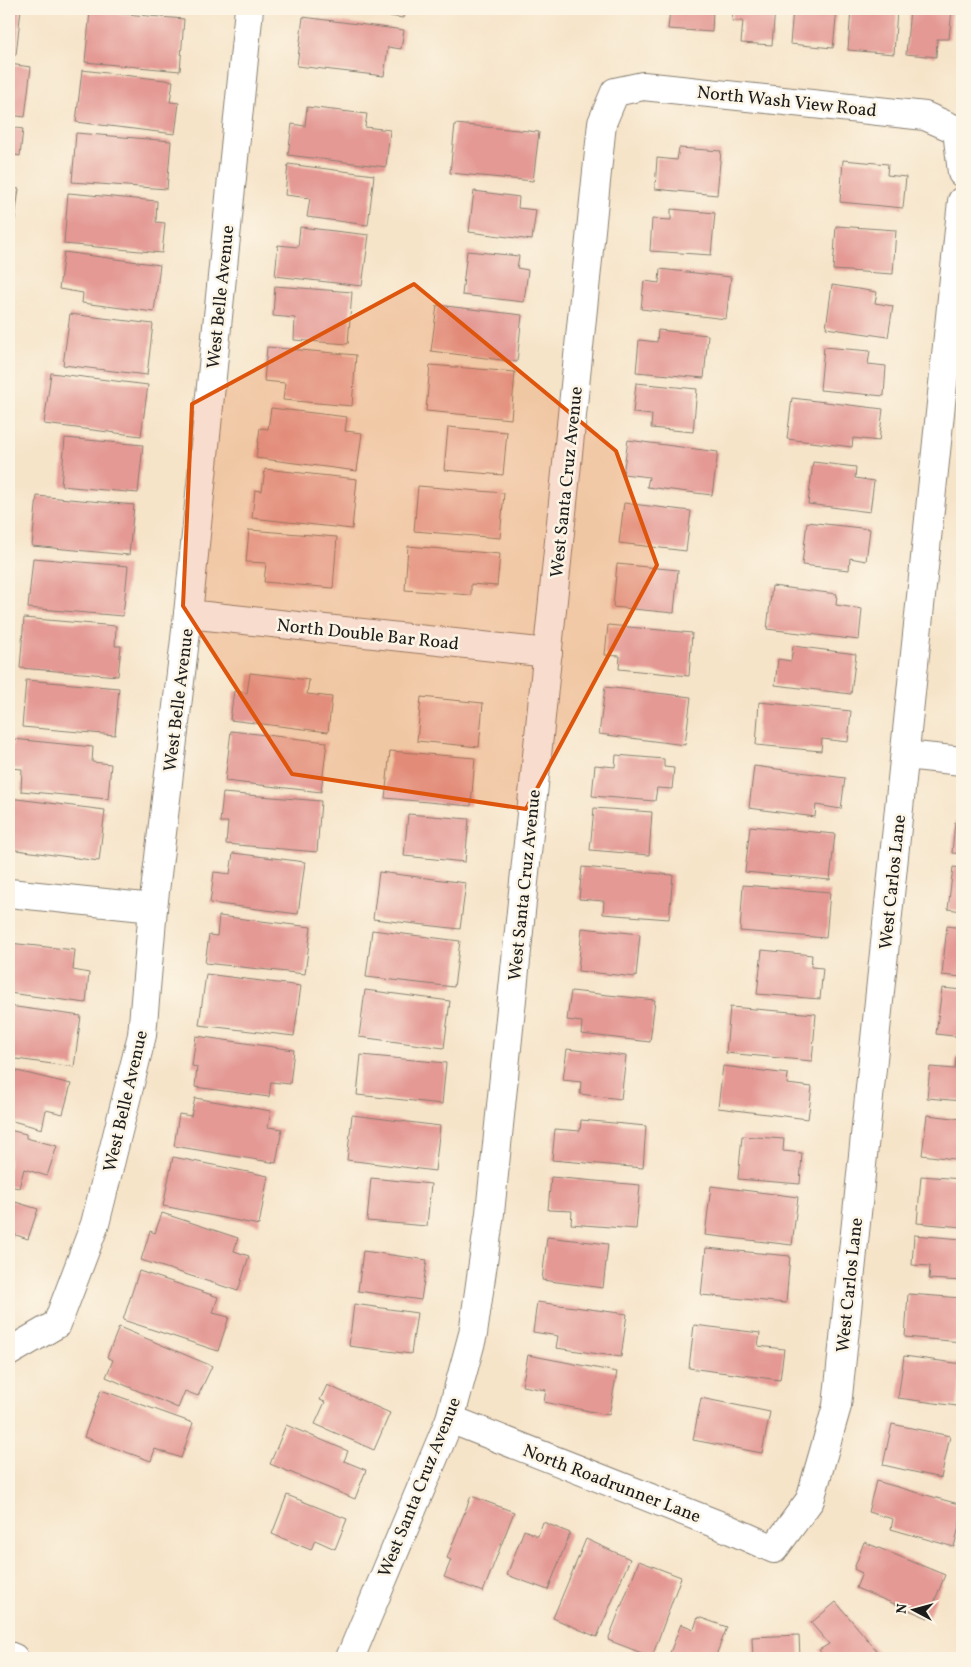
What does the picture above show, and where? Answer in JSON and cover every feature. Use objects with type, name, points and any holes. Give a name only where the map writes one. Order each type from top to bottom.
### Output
[{"type":"street","name":"West Belle Avenue","points":[[9,1352],[57,1324],[95,1224],[142,1035],[153,908],[188,614],[249,9]]},
{"type":"street","name":"North Wash View Road","points":[[615,92],[643,86],[924,116],[957,130],[962,173]]},
{"type":"street","name":"West Santa Cruz Avenue","points":[[350,1658],[450,1419],[473,1334],[490,1213],[602,123],[615,92]]},
{"type":"street","name":"West Carlos Lane","points":[[774,1549],[810,1500],[837,1406],[962,201]]},
{"type":"street","name":"North Double Bar Road","points":[[188,614],[548,653]]},
{"type":"street","points":[[906,755],[962,761]]},
{"type":"street","points":[[9,893],[153,908]]},
{"type":"street","name":"North Roadrunner Lane","points":[[450,1419],[724,1527],[774,1549]]},
{"type":"highlighted area","points":[[414,284],[616,451],[657,565],[526,809],[292,774],[183,606],[192,404]]},
{"type":"building","points":[[9,9],[21,9],[16,55],[9,54]]},
{"type":"building","points":[[338,9],[404,9],[403,18]]},
{"type":"building","points":[[670,9],[713,9],[712,32],[668,29]]},
{"type":"building","points":[[733,9],[775,9],[772,45],[741,43],[743,21],[732,21]]},
{"type":"building","points":[[793,9],[837,9],[833,48],[790,44]]},
{"type":"building","points":[[851,9],[897,9],[894,54],[848,50]]},
{"type":"building","points":[[910,9],[952,9],[949,39],[937,39],[936,57],[906,54]]},
{"type":"building","points":[[90,11],[184,19],[180,71],[85,62]]},
{"type":"building","points":[[303,17],[404,30],[401,49],[388,47],[384,76],[297,66]]},
{"type":"building","points":[[9,64],[31,67],[25,117],[9,115]]},
{"type":"building","points":[[82,70],[173,81],[170,102],[179,103],[175,134],[76,122]]},
{"type":"building","points":[[307,107],[367,114],[365,127],[390,130],[386,167],[288,155],[292,124],[305,126]]},
{"type":"building","points":[[455,124],[539,132],[533,181],[450,173]]},
{"type":"building","points":[[9,127],[23,129],[20,156],[9,154]]},
{"type":"building","points":[[76,133],[171,141],[167,189],[72,182]]},
{"type":"building","points":[[679,148],[721,151],[717,195],[655,189],[657,158],[677,160]]},
{"type":"building","points":[[843,160],[888,164],[887,175],[906,177],[903,208],[840,202]]},
{"type":"building","points":[[288,164],[374,175],[368,225],[307,217],[310,198],[285,195]]},
{"type":"building","points":[[9,188],[19,189],[12,240],[9,239]]},
{"type":"building","points":[[474,191],[519,197],[518,208],[536,210],[532,240],[469,232]]},
{"type":"building","points":[[68,193],[157,201],[156,222],[165,223],[162,253],[64,244]]},
{"type":"building","points":[[671,209],[715,213],[711,255],[650,251],[652,219],[671,220]]},
{"type":"building","points":[[836,226],[896,230],[893,274],[833,270]]},
{"type":"building","points":[[300,227],[369,235],[362,286],[275,276],[278,245],[298,247]]},
{"type":"building","points":[[9,246],[13,247],[10,275],[9,275]]},
{"type":"building","points":[[467,251],[519,256],[517,268],[528,270],[524,302],[462,295]]},
{"type":"building","points":[[64,252],[160,265],[154,312],[82,303],[83,293],[59,289]]},
{"type":"building","points":[[660,269],[731,277],[726,319],[641,309],[644,281],[659,283]]},
{"type":"building","points":[[832,285],[877,292],[875,303],[893,306],[888,337],[826,328]]},
{"type":"building","points":[[275,286],[352,292],[348,344],[294,340],[295,318],[273,316]]},
{"type":"building","points":[[437,305],[522,315],[517,362],[431,351]]},
{"type":"building","points":[[70,314],[153,324],[147,375],[63,365]]},
{"type":"building","points":[[658,330],[708,335],[704,378],[636,372],[639,340],[657,342]]},
{"type":"building","points":[[267,347],[356,355],[352,406],[283,400],[285,383],[264,381]]},
{"type":"building","points":[[824,347],[870,351],[868,364],[886,366],[884,396],[820,390]]},
{"type":"building","points":[[430,365],[515,372],[511,419],[426,411]]},
{"type":"building","points":[[51,373],[148,385],[141,436],[44,424]]},
{"type":"building","points":[[636,383],[697,389],[693,432],[651,428],[652,415],[633,413]]},
{"type":"building","points":[[792,398],[883,409],[879,441],[853,438],[852,447],[787,439]]},
{"type":"building","points":[[271,408],[347,417],[345,431],[362,433],[357,471],[256,458],[260,428],[268,429]]},
{"type":"building","points":[[448,427],[507,432],[503,475],[444,470]]},
{"type":"building","points":[[65,438],[143,445],[138,493],[61,486]]},
{"type":"building","points":[[628,440],[718,452],[712,495],[647,487],[649,477],[623,474]]},
{"type":"building","points":[[813,462],[856,467],[855,478],[874,481],[870,512],[808,504]]},
{"type":"building","points":[[265,469],[357,479],[352,529],[252,518],[255,490],[262,491]]},
{"type":"building","points":[[418,486],[504,493],[500,538],[414,531]]},
{"type":"building","points":[[37,496],[134,505],[129,555],[32,546]]},
{"type":"building","points":[[624,503],[691,511],[686,551],[619,543]]},
{"type":"building","points":[[807,522],[870,529],[866,561],[850,558],[849,570],[802,565]]},
{"type":"building","points":[[249,530],[337,537],[333,588],[264,582],[266,563],[246,562]]},
{"type":"building","points":[[408,546],[500,554],[497,586],[471,584],[471,595],[405,590]]},
{"type":"building","points":[[33,558],[128,566],[123,616],[28,608]]},
{"type":"building","points":[[617,564],[678,570],[674,613],[613,607]]},
{"type":"building","points":[[772,586],[837,594],[836,605],[862,609],[859,640],[767,629]]},
{"type":"building","points":[[24,618],[116,626],[115,646],[121,646],[118,676],[20,668]]},
{"type":"building","points":[[608,625],[692,633],[689,676],[619,669],[620,656],[605,655]]},
{"type":"building","points":[[793,646],[856,654],[851,694],[775,685],[778,659],[791,661]]},
{"type":"building","points":[[250,673],[309,680],[307,694],[332,697],[328,732],[230,720],[234,691],[247,693]]},
{"type":"building","points":[[26,680],[119,688],[115,735],[22,727]]},
{"type":"building","points":[[605,687],[691,697],[685,745],[599,734]]},
{"type":"building","points":[[421,697],[483,703],[479,747],[417,741]]},
{"type":"building","points":[[759,702],[851,711],[848,742],[822,739],[821,751],[756,745]]},
{"type":"building","points":[[231,731],[327,742],[321,792],[225,781]]},
{"type":"building","points":[[13,739],[93,747],[92,762],[111,764],[108,799],[21,791],[22,769],[10,768]]},
{"type":"building","points":[[390,751],[475,758],[471,806],[385,798]]},
{"type":"building","points":[[616,755],[664,759],[664,767],[674,768],[672,789],[657,788],[655,801],[592,796],[595,765],[615,767]]},
{"type":"building","points":[[754,766],[845,778],[841,809],[816,805],[815,817],[749,808]]},
{"type":"building","points":[[223,793],[321,801],[317,852],[226,844],[228,822],[220,822]]},
{"type":"building","points":[[9,798],[105,810],[99,861],[9,849]]},
{"type":"building","points":[[594,808],[652,812],[649,855],[590,850]]},
{"type":"building","points":[[408,814],[469,819],[465,862],[404,856]]},
{"type":"building","points":[[955,822],[962,823],[962,854],[952,853]]},
{"type":"building","points":[[750,826],[835,834],[830,880],[745,872]]},
{"type":"building","points":[[233,853],[305,862],[298,914],[210,903],[214,872],[230,874]]},
{"type":"building","points":[[582,867],[673,875],[669,919],[603,914],[604,901],[579,899]]},
{"type":"building","points":[[953,867],[962,868],[962,911],[948,909]]},
{"type":"building","points":[[379,872],[466,883],[460,929],[373,919]]},
{"type":"building","points":[[743,885],[830,892],[826,938],[740,931]]},
{"type":"building","points":[[219,916],[311,927],[305,974],[205,963],[209,935],[217,936]]},
{"type":"building","points":[[947,926],[962,928],[962,977],[942,975]]},
{"type":"building","points":[[582,928],[640,934],[636,977],[578,971]]},
{"type":"building","points":[[372,930],[460,941],[454,987],[366,977]]},
{"type":"building","points":[[9,943],[75,950],[73,970],[89,973],[86,1003],[9,993]]},
{"type":"building","points":[[762,950],[812,955],[811,967],[823,968],[820,999],[757,994]]},
{"type":"building","points":[[206,974],[301,986],[294,1036],[199,1025]]},
{"type":"building","points":[[942,988],[962,990],[962,1037],[936,1034]]},
{"type":"building","points":[[365,990],[450,1001],[444,1048],[359,1037]]},
{"type":"building","points":[[571,991],[655,1000],[650,1042],[581,1034],[582,1022],[567,1020]]},
{"type":"building","points":[[9,1006],[81,1016],[74,1067],[9,1058]]},
{"type":"building","points":[[730,1007],[816,1014],[812,1061],[726,1053]]},
{"type":"building","points":[[196,1036],[294,1050],[290,1084],[271,1082],[269,1097],[195,1087],[197,1067],[192,1066]]},
{"type":"building","points":[[567,1049],[626,1056],[621,1099],[580,1094],[581,1082],[563,1080]]},
{"type":"building","points":[[361,1055],[446,1063],[442,1104],[357,1095]]},
{"type":"building","points":[[956,1057],[962,1058],[962,1101],[927,1098],[930,1067],[955,1069]]},
{"type":"building","points":[[723,1066],[788,1074],[787,1084],[812,1087],[808,1119],[718,1108]]},
{"type":"building","points":[[9,1069],[71,1084],[63,1114],[46,1110],[42,1129],[9,1120]]},
{"type":"building","points":[[195,1098],[271,1111],[268,1127],[282,1129],[276,1163],[174,1146],[179,1114],[191,1116]]},
{"type":"building","points":[[352,1115],[440,1126],[435,1171],[347,1160]]},
{"type":"building","points":[[927,1115],[962,1119],[962,1160],[922,1155]]},
{"type":"building","points":[[581,1120],[646,1126],[643,1168],[552,1160],[555,1129],[580,1131]]},
{"type":"building","points":[[9,1130],[26,1134],[26,1138],[57,1146],[47,1176],[24,1169],[19,1188],[9,1186]]},
{"type":"building","points":[[742,1136],[784,1139],[783,1151],[802,1153],[800,1184],[738,1179]]},
{"type":"building","points":[[173,1157],[268,1176],[259,1225],[163,1206]]},
{"type":"building","points":[[921,1176],[962,1179],[962,1227],[917,1223]]},
{"type":"building","points":[[551,1177],[640,1185],[636,1229],[571,1224],[572,1211],[548,1210]]},
{"type":"building","points":[[371,1178],[431,1184],[427,1226],[367,1221]]},
{"type":"building","points":[[711,1186],[798,1197],[792,1245],[705,1235]]},
{"type":"building","points":[[9,1200],[38,1209],[28,1239],[13,1234],[9,1246]]},
{"type":"building","points":[[162,1213],[238,1238],[234,1251],[249,1256],[238,1291],[141,1260],[150,1231],[155,1233]]},
{"type":"building","points":[[914,1235],[962,1239],[962,1281],[929,1279],[930,1266],[912,1265]]},
{"type":"building","points":[[547,1237],[608,1244],[603,1288],[542,1280]]},
{"type":"building","points":[[706,1248],[790,1256],[786,1303],[701,1295]]},
{"type":"building","points":[[363,1251],[427,1260],[421,1300],[358,1291]]},
{"type":"building","points":[[139,1271],[218,1297],[213,1313],[229,1317],[218,1351],[123,1320]]},
{"type":"building","points":[[908,1294],[962,1298],[962,1342],[905,1337]]},
{"type":"building","points":[[537,1302],[627,1314],[621,1357],[556,1348],[558,1336],[533,1332]]},
{"type":"building","points":[[354,1304],[417,1313],[411,1354],[349,1346]]},
{"type":"building","points":[[694,1325],[760,1333],[758,1346],[784,1349],[780,1380],[689,1368]]},
{"type":"building","points":[[119,1327],[212,1366],[198,1396],[185,1391],[178,1408],[106,1377],[113,1360],[107,1357]]},
{"type":"building","points":[[528,1355],[617,1372],[609,1415],[544,1402],[546,1390],[522,1386]]},
{"type":"building","points":[[904,1356],[962,1364],[957,1406],[898,1398]]},
{"type":"building","points":[[327,1385],[390,1413],[374,1450],[315,1424],[325,1402],[320,1400]]},
{"type":"building","points":[[101,1390],[193,1423],[181,1458],[155,1449],[151,1461],[84,1437]]},
{"type":"building","points":[[701,1398],[770,1412],[762,1453],[693,1440]]},
{"type":"building","points":[[892,1424],[950,1436],[941,1478],[883,1465]]},
{"type":"building","points":[[286,1425],[348,1451],[344,1461],[366,1470],[355,1499],[270,1464]]},
{"type":"building","points":[[876,1481],[962,1505],[962,1515],[954,1547],[891,1529],[893,1519],[868,1512]]},
{"type":"building","points":[[287,1495],[347,1519],[335,1549],[315,1540],[311,1550],[272,1534]]},
{"type":"building","points":[[471,1496],[514,1512],[483,1592],[444,1577],[451,1560],[447,1558]]},
{"type":"building","points":[[543,1522],[570,1533],[548,1590],[507,1575],[524,1530],[538,1536]]},
{"type":"building","points":[[586,1539],[630,1559],[597,1637],[553,1618]]},
{"type":"building","points":[[864,1542],[945,1575],[928,1618],[856,1588],[862,1573],[854,1569]]},
{"type":"building","points":[[639,1561],[681,1577],[652,1657],[608,1640]]},
{"type":"building","points":[[836,1602],[883,1658],[826,1658],[819,1650],[829,1644],[811,1623]]},
{"type":"building","points":[[698,1617],[727,1627],[715,1658],[668,1658],[681,1624],[694,1629]]},
{"type":"building","points":[[799,1635],[800,1658],[753,1658],[752,1637]]}]
